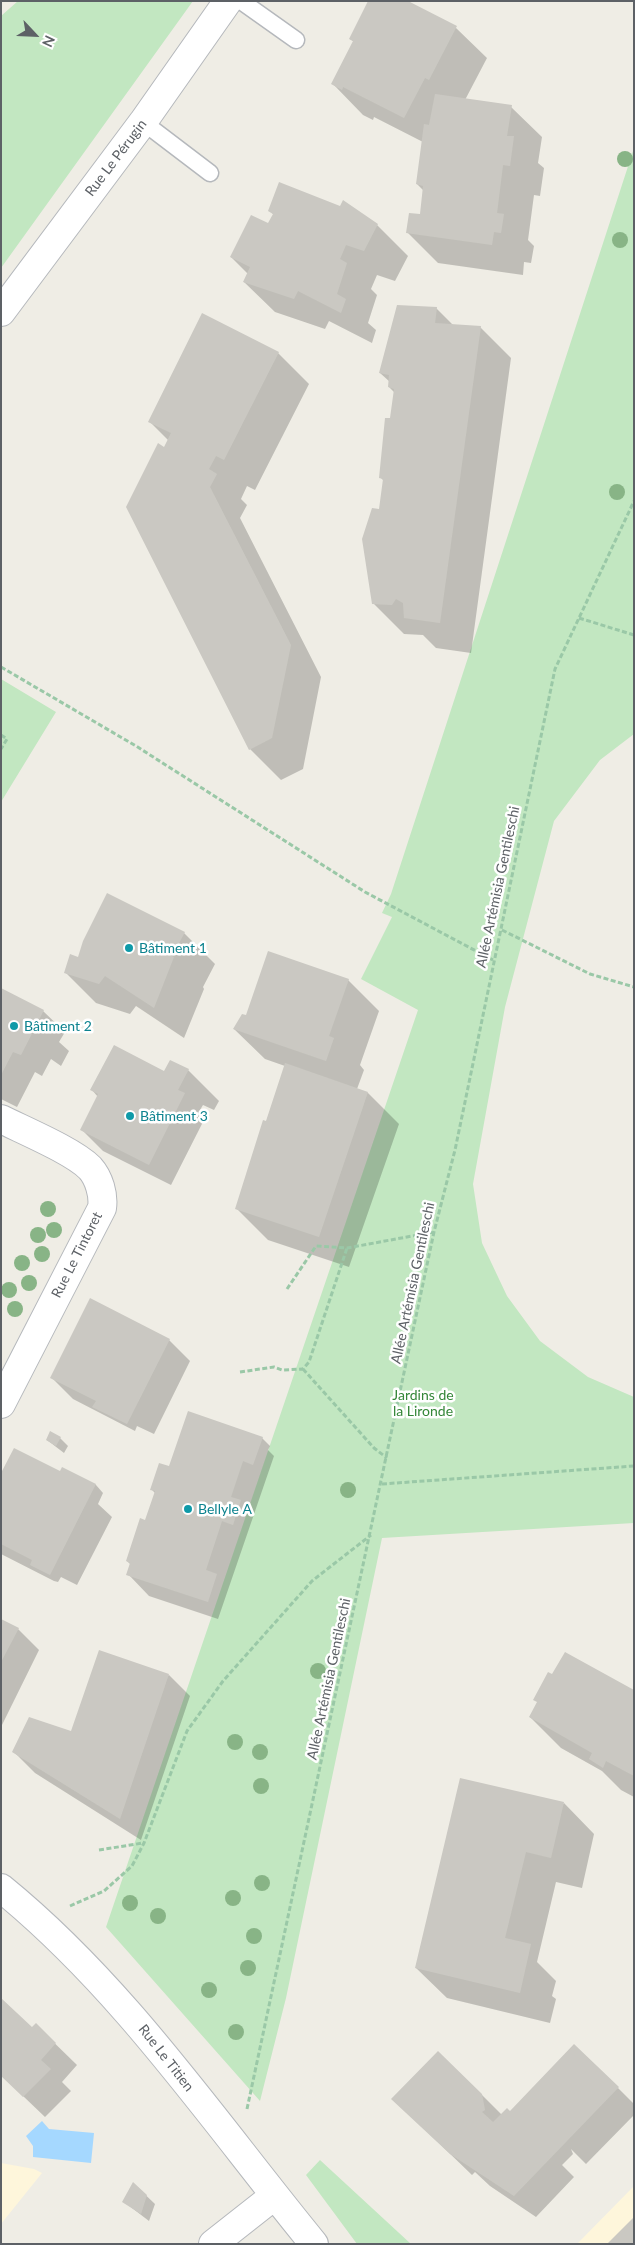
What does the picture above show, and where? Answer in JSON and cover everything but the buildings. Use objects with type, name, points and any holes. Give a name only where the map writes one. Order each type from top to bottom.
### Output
[{"type":"street","name":"Rue Le Pérugin","points":[[1,312],[143,122],[228,1]]},
{"type":"street","name":"Rue Le Tintoret","points":[[1,1119],[76,1157],[91,1169],[103,1198],[102,1208],[1,1404]]},
{"type":"street","name":"Rue Le Titien","points":[[1,1888],[25,1907],[85,1964],[132,2016],[314,2244]]},
{"type":"street","points":[[213,2244],[274,2196]]},
{"type":"lane","points":[[241,1],[296,40]]},
{"type":"lane","points":[[143,122],[210,173]]},
{"type":"path","name":"Allée Artémisia Gentileschi","points":[[246,2112],[382,1484],[434,1232],[455,1150],[555,669],[634,501]]},
{"type":"path","points":[[579,618],[634,635]]},
{"type":"path","points":[[1,667],[136,746],[365,892],[493,960]]},
{"type":"path","points":[[1,735],[7,739],[1,748]]},
{"type":"path","points":[[502,930],[590,974],[634,987]]},
{"type":"path","points":[[287,1289],[316,1246],[347,1248],[434,1232]]},
{"type":"path","points":[[240,1372],[274,1366],[282,1370],[303,1369],[309,1362],[347,1248]]},
{"type":"path","points":[[303,1369],[374,1448],[387,1458]]},
{"type":"path","points":[[382,1484],[634,1466]]},
{"type":"path","points":[[70,1906],[104,1891],[132,1866],[144,1843],[187,1731],[223,1681],[312,1581],[371,1535]]},
{"type":"path","points":[[99,1850],[144,1843]]},
{"type":"shaded area","points":[[1,2163],[34,2169],[42,2173],[1,2224]]},
{"type":"shaded area","points":[[634,2186],[634,2244],[577,2244]]},
{"type":"green space","points":[[18,1],[193,1],[1,268],[1,16]]},
{"type":"green space","name":"Jardins de la Lironde","points":[[634,148],[634,734],[600,760],[554,821],[505,1007],[473,1184],[482,1243],[507,1296],[540,1341],[588,1377],[634,1397],[634,1523],[382,1538],[286,1998],[260,2101],[106,1927],[418,1010],[361,979],[392,917],[382,913],[391,894]]},
{"type":"green space","points":[[1,679],[56,712],[1,802]]},
{"type":"green space","points":[[320,2160],[411,2244],[357,2244],[306,2175]]},
{"type":"water","points":[[42,2121],[49,2129],[94,2133],[91,2163],[33,2157],[33,2146],[26,2136]]},
{"type":"place","name":"Bâtiment 1","points":[[129,948]]},
{"type":"place","name":"Bâtiment 2","points":[[14,1026]]},
{"type":"place","name":"Bâtiment 3","points":[[130,1116]]},
{"type":"place","name":"Bellyle A","points":[[188,1509]]}]
